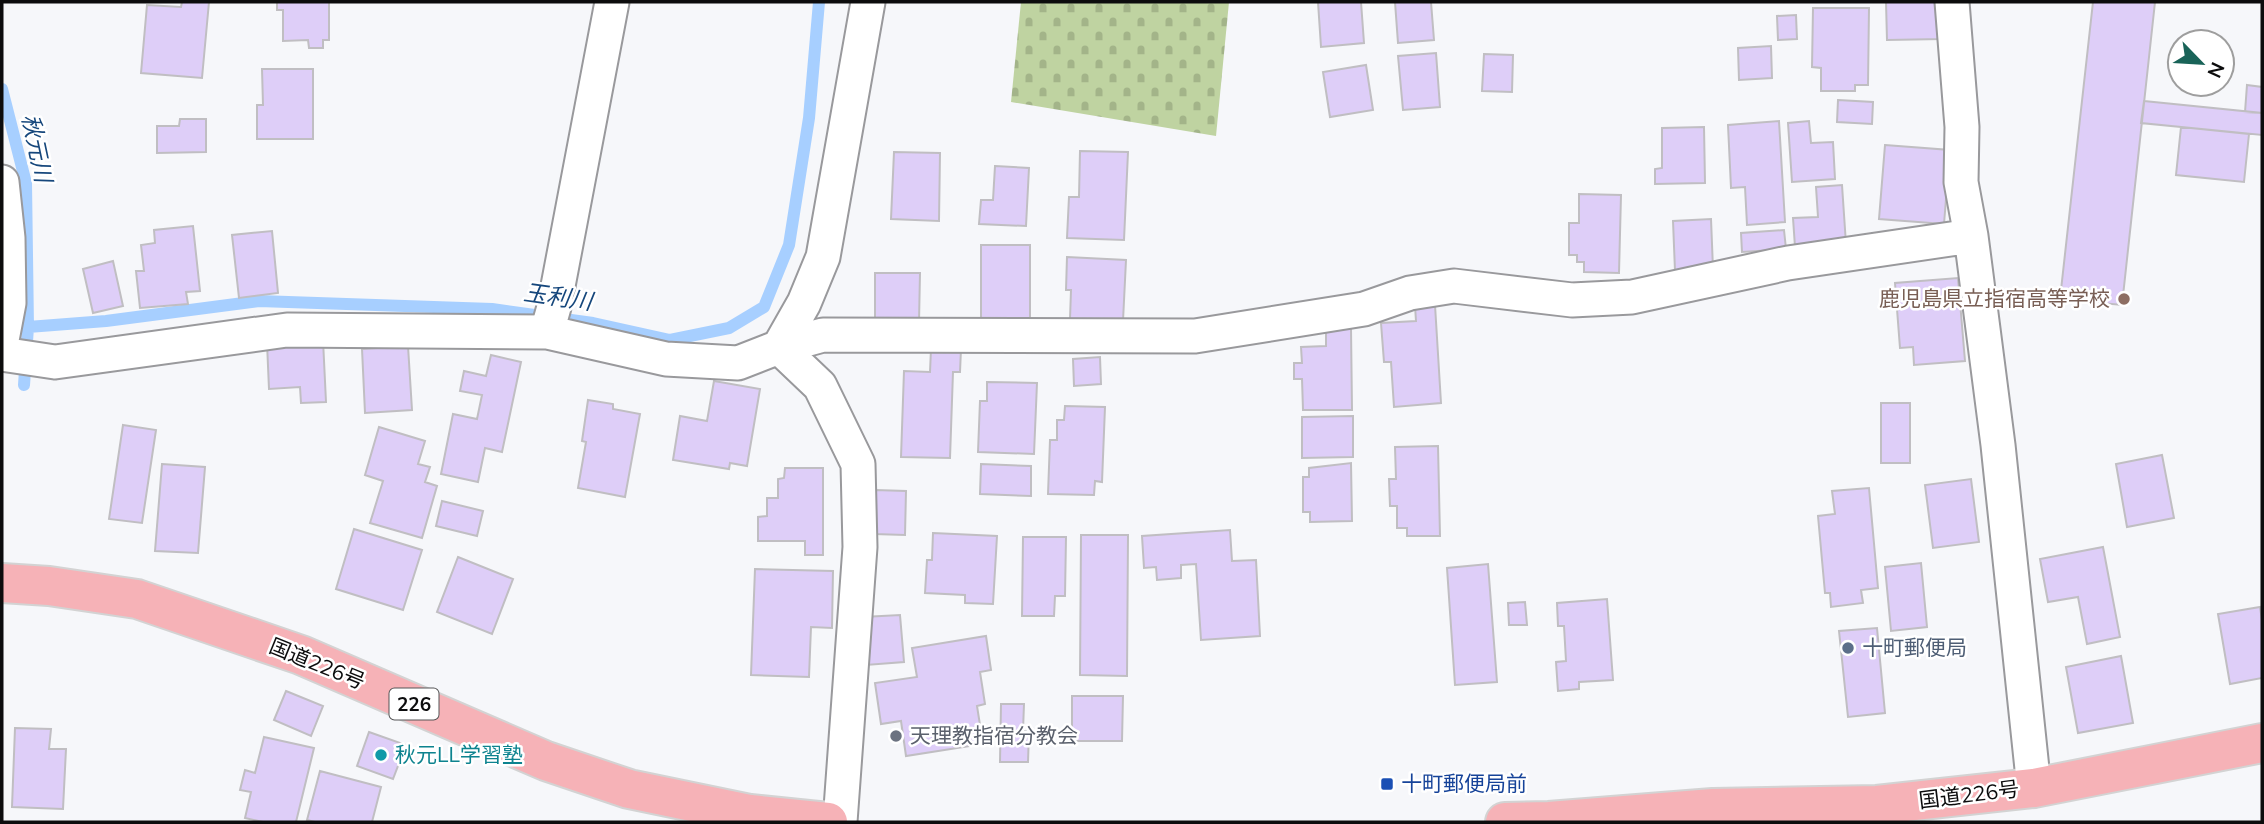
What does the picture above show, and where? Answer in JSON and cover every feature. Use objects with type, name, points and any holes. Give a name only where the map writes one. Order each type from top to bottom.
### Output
[{"type":"highway","name":"国道226号","points":[[2,583],[49,586],[137,599],[301,656],[546,761],[629,789],[750,814],[809,822]]},
{"type":"highway","name":"国道226号","points":[[1505,822],[1713,808],[1877,805],[2034,788],[2262,743]]},
{"type":"street","points":[[549,323],[612,2]]},
{"type":"street","points":[[779,347],[804,303],[823,257],[868,2]]},
{"type":"street","points":[[1952,2],[1962,127],[1961,182],[1971,236],[1998,445],[2034,788]]},
{"type":"street","points":[[2,183],[8,238],[9,303],[3,349],[55,362],[287,330],[549,323],[666,359],[738,362],[823,335],[1195,337],[1364,309],[1410,293],[1454,286],[1572,300],[1632,297],[1788,263],[1971,236]]},
{"type":"street","points":[[779,347],[820,386],[858,464],[860,547],[840,822]]},
{"type":"green space","points":[[1021,2],[1229,2],[1216,136],[1011,102]]},
{"type":"building","points":[[182,2],[209,2],[202,78],[141,73],[147,5],[181,7]]},
{"type":"building","points":[[277,2],[329,2],[329,40],[323,40],[323,48],[309,48],[308,40],[283,41],[283,10],[277,10]]},
{"type":"building","points":[[1318,2],[1361,2],[1364,43],[1321,47]]},
{"type":"building","points":[[1395,2],[1431,2],[1434,40],[1398,43]]},
{"type":"building","points":[[1886,2],[1941,2],[1942,39],[1887,40]]},
{"type":"building","points":[[2093,2],[2155,2],[2122,305],[2060,299]]},
{"type":"building","points":[[1813,8],[1869,8],[1868,85],[1855,85],[1855,91],[1821,91],[1821,68],[1812,67]]},
{"type":"building","points":[[1796,15],[1797,39],[1778,40],[1777,16]]},
{"type":"building","points":[[1771,46],[1772,78],[1739,80],[1738,48]]},
{"type":"building","points":[[1436,53],[1440,107],[1403,110],[1398,56]]},
{"type":"building","points":[[1484,54],[1513,55],[1512,92],[1482,91]]},
{"type":"building","points":[[1366,65],[1373,110],[1330,117],[1323,72]]},
{"type":"building","points":[[262,69],[313,69],[313,139],[257,139],[257,105],[263,105]]},
{"type":"building","points":[[2247,85],[2262,87],[2262,113],[2245,112]]},
{"type":"building","points":[[1838,100],[1873,102],[1872,124],[1837,122]]},
{"type":"building","points":[[2144,101],[2262,113],[2262,135],[2141,123]]},
{"type":"building","points":[[180,119],[206,119],[206,152],[157,153],[157,126],[179,126]]},
{"type":"building","points":[[1779,121],[1785,222],[1747,225],[1745,187],[1731,188],[1728,125]]},
{"type":"building","points":[[1809,121],[1811,143],[1833,142],[1835,179],[1792,182],[1788,123]]},
{"type":"building","points":[[1704,127],[1705,183],[1655,184],[1655,169],[1662,168],[1662,128]]},
{"type":"building","points":[[2181,127],[2249,134],[2244,182],[2176,175]]},
{"type":"building","points":[[1885,145],[1950,150],[1944,224],[1879,219]]},
{"type":"building","points":[[1080,151],[1128,152],[1124,240],[1067,238],[1069,197],[1079,197]]},
{"type":"building","points":[[894,152],[940,153],[939,221],[891,219]]},
{"type":"building","points":[[995,166],[1029,168],[1026,226],[979,224],[981,200],[993,200]]},
{"type":"building","points":[[1842,185],[1846,244],[1795,247],[1793,218],[1818,217],[1816,187]]},
{"type":"building","points":[[1579,194],[1621,195],[1619,273],[1584,272],[1584,262],[1577,262],[1577,255],[1569,255],[1569,223],[1579,223]]},
{"type":"building","points":[[1711,219],[1713,269],[1675,271],[1673,221]]},
{"type":"building","points":[[193,226],[200,291],[186,292],[188,304],[140,308],[136,271],[144,271],[141,245],[155,243],[154,230]]},
{"type":"building","points":[[1784,230],[1786,249],[1742,252],[1741,233]]},
{"type":"building","points":[[272,231],[278,293],[239,298],[232,235]]},
{"type":"building","points":[[981,245],[1030,245],[1030,324],[981,324]]},
{"type":"building","points":[[1067,257],[1126,260],[1123,321],[1070,319],[1071,290],[1066,290]]},
{"type":"building","points":[[113,261],[123,306],[93,313],[83,269]]},
{"type":"building","points":[[875,273],[920,273],[919,322],[875,321]]},
{"type":"building","points":[[1958,278],[1965,361],[1914,365],[1913,347],[1900,348],[1895,283]]},
{"type":"building","points":[[1435,305],[1441,403],[1394,407],[1391,362],[1384,362],[1381,323],[1416,321],[1415,306]]},
{"type":"building","points":[[1351,328],[1352,410],[1303,410],[1302,379],[1294,379],[1294,363],[1302,363],[1301,347],[1326,346],[1326,329]]},
{"type":"building","points":[[323,340],[326,402],[301,403],[300,387],[269,389],[267,343]]},
{"type":"building","points":[[408,346],[412,410],[365,413],[362,349]]},
{"type":"building","points":[[931,349],[961,349],[960,372],[953,372],[950,458],[901,457],[904,371],[930,372]]},
{"type":"building","points":[[491,355],[521,362],[502,452],[485,448],[478,482],[441,474],[453,414],[477,419],[482,395],[460,391],[464,371],[486,376]]},
{"type":"building","points":[[1100,357],[1101,384],[1074,386],[1073,359]]},
{"type":"building","points":[[714,381],[760,389],[747,466],[730,463],[729,469],[673,460],[680,416],[707,421]]},
{"type":"building","points":[[987,382],[1037,383],[1034,454],[978,452],[980,401],[987,401]]},
{"type":"building","points":[[588,400],[613,404],[613,409],[640,414],[625,497],[578,488],[586,442],[582,441]]},
{"type":"building","points":[[1881,403],[1910,403],[1910,463],[1881,463]]},
{"type":"building","points":[[1065,406],[1105,407],[1102,482],[1095,481],[1094,495],[1048,494],[1050,440],[1057,440],[1057,420],[1064,420]]},
{"type":"building","points":[[1353,416],[1353,457],[1302,458],[1302,417]]},
{"type":"building","points":[[123,425],[156,430],[142,523],[109,519]]},
{"type":"building","points":[[379,427],[425,441],[418,464],[430,467],[425,482],[437,486],[422,538],[370,523],[383,481],[365,475]]},
{"type":"building","points":[[1438,446],[1440,536],[1407,536],[1407,528],[1397,528],[1397,506],[1390,506],[1389,479],[1396,479],[1395,447]]},
{"type":"building","points":[[2162,455],[2174,518],[2127,527],[2116,464]]},
{"type":"building","points":[[1351,463],[1352,521],[1310,522],[1310,512],[1303,512],[1303,477],[1309,477],[1309,468]]},
{"type":"building","points":[[162,464],[205,467],[198,553],[155,551]]},
{"type":"building","points":[[981,464],[1031,466],[1031,496],[980,494]]},
{"type":"building","points":[[785,468],[823,468],[823,555],[805,555],[805,541],[758,541],[758,517],[767,516],[767,498],[778,498],[778,479],[784,478]]},
{"type":"building","points":[[1971,479],[1979,542],[1933,548],[1925,485]]},
{"type":"building","points":[[1869,488],[1878,588],[1861,590],[1863,603],[1831,607],[1830,593],[1825,593],[1818,516],[1835,514],[1832,491]]},
{"type":"building","points":[[875,490],[906,491],[905,535],[874,534]]},
{"type":"building","points":[[442,501],[483,511],[477,536],[436,526]]},
{"type":"building","points":[[354,529],[422,550],[403,610],[336,589]]},
{"type":"building","points":[[1230,530],[1232,561],[1256,560],[1260,636],[1201,640],[1196,564],[1181,565],[1181,578],[1157,580],[1156,567],[1144,568],[1142,536]]},
{"type":"building","points":[[933,533],[997,536],[993,604],[965,603],[965,595],[925,593],[927,560],[932,560]]},
{"type":"building","points":[[1081,535],[1128,535],[1127,676],[1080,675]]},
{"type":"building","points":[[1023,537],[1066,537],[1065,596],[1055,596],[1054,616],[1022,616]]},
{"type":"building","points":[[2103,547],[2120,637],[2087,644],[2078,597],[2048,602],[2040,559]]},
{"type":"building","points":[[458,557],[513,579],[492,634],[437,612]]},
{"type":"building","points":[[1921,563],[1927,627],[1891,631],[1885,567]]},
{"type":"building","points":[[1488,564],[1497,682],[1455,685],[1447,568]]},
{"type":"building","points":[[755,569],[833,571],[832,628],[811,627],[809,677],[751,675]]},
{"type":"building","points":[[1607,599],[1613,680],[1579,682],[1579,689],[1558,691],[1556,662],[1566,661],[1564,626],[1558,626],[1557,603]]},
{"type":"building","points":[[1525,602],[1527,625],[1509,625],[1508,603]]},
{"type":"building","points":[[2260,607],[2262,678],[2230,684],[2218,614]]},
{"type":"building","points":[[900,615],[904,662],[866,665],[863,617]]},
{"type":"building","points":[[1877,628],[1885,713],[1848,717],[1839,631]]},
{"type":"building","points":[[986,636],[991,670],[980,672],[985,704],[977,706],[983,744],[906,756],[901,721],[881,724],[875,683],[917,677],[912,648]]},
{"type":"building","points":[[2121,656],[2133,723],[2078,733],[2066,667]]},
{"type":"building","points":[[286,691],[323,706],[311,736],[274,720]]},
{"type":"building","points":[[1072,696],[1123,696],[1122,741],[1072,741]]},
{"type":"building","points":[[1001,704],[1024,704],[1023,731],[1029,732],[1028,762],[1000,762]]},
{"type":"building","points":[[15,728],[51,729],[49,749],[66,749],[63,809],[12,807]]},
{"type":"building","name":"秋元LL学習塾","points":[[369,732],[406,745],[393,779],[357,766]]},
{"type":"building","points":[[264,737],[314,748],[296,822],[263,822],[245,818],[251,792],[240,790],[245,770],[255,773]]},
{"type":"building","points":[[320,771],[381,787],[372,822],[307,820]]},
{"type":"waterway","name":"玉利川","points":[[28,327],[106,321],[259,301],[492,309],[593,323],[670,340],[729,328],[764,307],[789,245],[809,118],[819,2]]},
{"type":"waterway","name":"秋元川","points":[[2,89],[26,183],[28,327],[24,385]]},
{"type":"place","name":"鹿児島県立指宿高等学校","points":[[2124,299]]},
{"type":"place","name":"十町郵便局","points":[[1848,648]]},
{"type":"place","name":"天理教指宿分教会","points":[[896,736]]},
{"type":"place","name":"秋元LL学習塾","points":[[381,755]]},
{"type":"place","name":"十町郵便局前","points":[[1387,784]]}]
